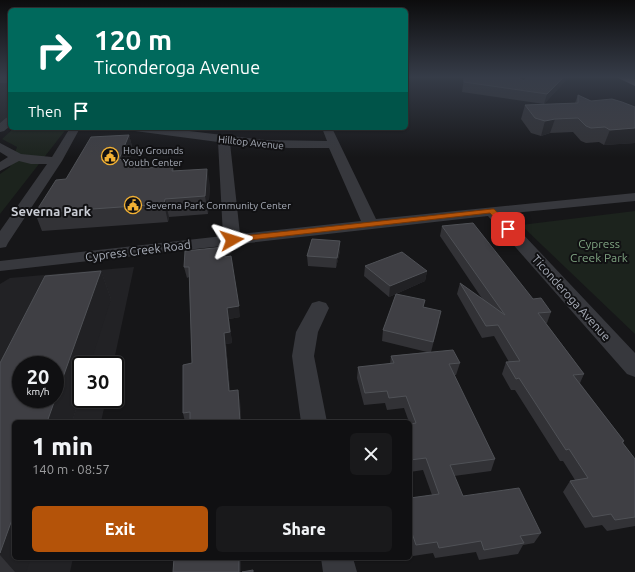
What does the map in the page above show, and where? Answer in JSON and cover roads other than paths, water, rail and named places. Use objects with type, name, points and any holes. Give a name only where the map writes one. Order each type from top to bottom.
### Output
[{"type":"street","points":[[0,129],[8,122]]},
{"type":"street","points":[[0,243],[56,161],[74,130]]},
{"type":"street","name":"Hilltop Avenue","points":[[161,130],[248,143],[303,146],[333,144]]},
{"type":"street","points":[[328,130],[333,144],[371,225]]},
{"type":"street","points":[[224,139],[232,240]]},
{"type":"street","points":[[0,147],[17,157],[31,160],[56,161]]},
{"type":"street","points":[[0,167],[17,157]]},
{"type":"street","name":"Cypress Creek Road","points":[[0,266],[492,211],[635,197]]},
{"type":"street","name":"Ticonderoga Avenue","points":[[492,211],[635,368]]},
{"type":"street","points":[[314,420],[303,356],[307,332],[319,308]]},
{"type":"street","points":[[337,560],[340,572]]},
{"type":"place","name":"Holy Grounds Youth Center","points":[[110,156]]},
{"type":"place","name":"Severna Park Community Center","points":[[133,205]]},
{"type":"district","name":"Severna Park","points":[[51,211]]},
{"type":"park label","name":"Cypress Creek Park","points":[[599,251]]}]
